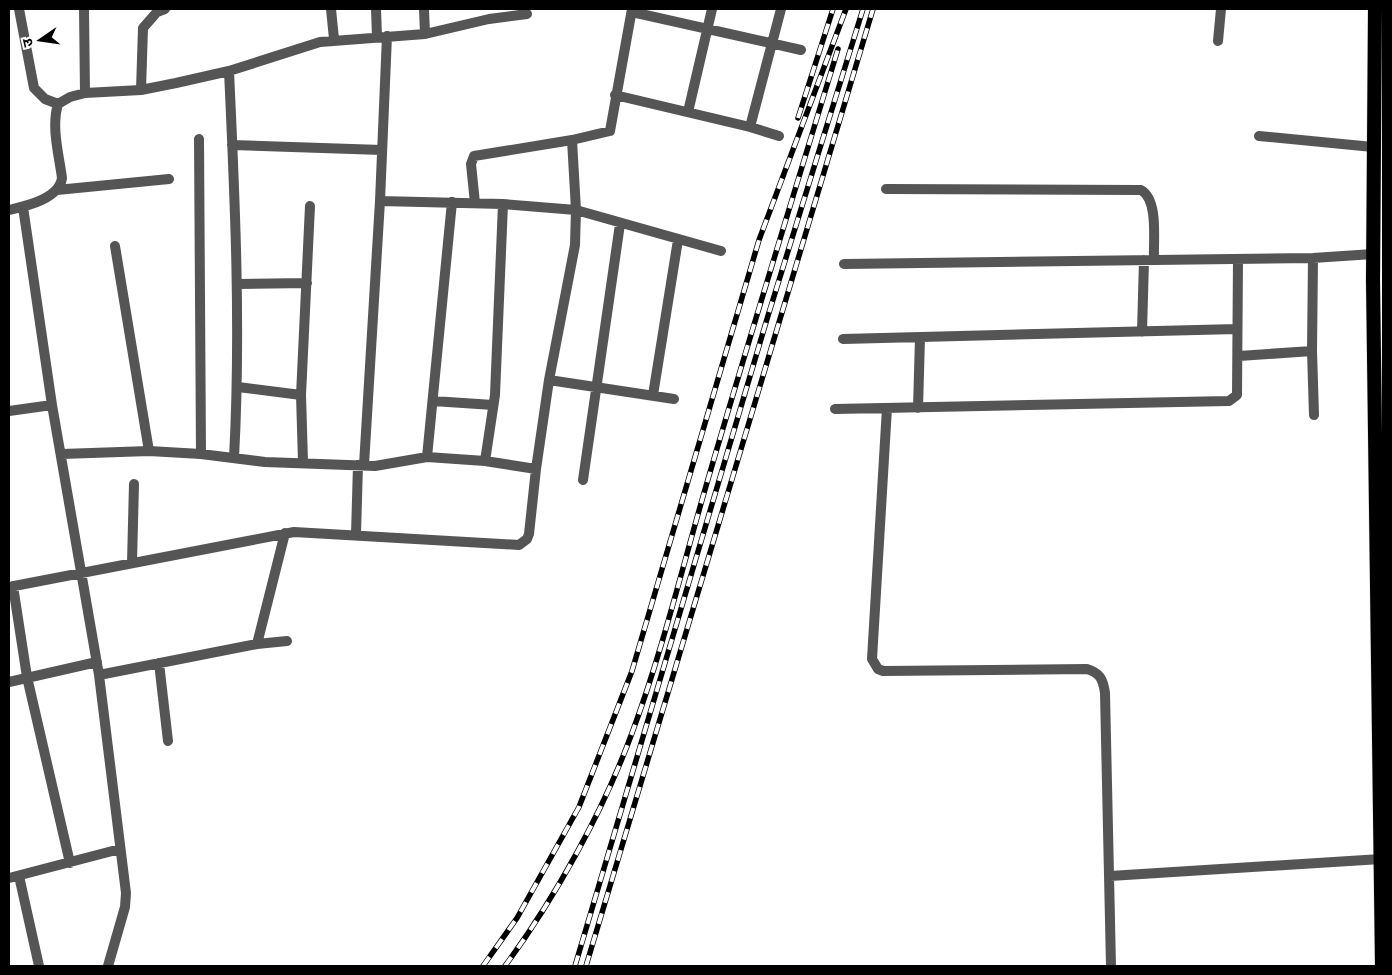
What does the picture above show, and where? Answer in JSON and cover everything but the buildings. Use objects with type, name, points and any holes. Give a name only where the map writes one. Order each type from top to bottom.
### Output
[{"type":"highway","points":[[1375,9],[1373,254],[1382,966]]},
{"type":"highway","points":[[1378,690],[1383,704]]},
{"type":"street","points":[[20,9],[34,88],[45,99],[58,104]]},
{"type":"street","points":[[84,9],[85,93]]},
{"type":"street","points":[[141,90],[143,28],[157,12],[164,9]]},
{"type":"street","points":[[331,9],[334,39]]},
{"type":"street","points":[[356,534],[382,150],[382,37],[376,9]]},
{"type":"street","points":[[424,9],[425,34]]},
{"type":"street","points":[[688,112],[712,9]]},
{"type":"street","points":[[750,127],[781,9]]},
{"type":"street","points":[[1218,41],[1221,9]]},
{"type":"street","points":[[476,203],[471,164],[474,156],[572,140],[610,131],[615,95],[632,10],[801,50]]},
{"type":"street","points":[[58,104],[70,97],[85,93],[141,90],[229,71],[303,46],[334,39],[425,34],[489,19],[527,14]]},
{"type":"street","points":[[229,71],[238,284],[238,387],[234,458]]},
{"type":"street","points":[[615,95],[750,127],[778,136]]},
{"type":"street","points":[[57,190],[62,178],[55,122],[58,104]]},
{"type":"street","points":[[1259,136],[1373,147]]},
{"type":"street","points":[[199,139],[201,454]]},
{"type":"street","points":[[70,863],[26,677],[11,586],[286,533],[356,534],[519,545],[527,539],[549,380],[576,245],[572,140]]},
{"type":"street","points":[[232,145],[382,150]]},
{"type":"street","points":[[9,210],[41,200],[57,190],[169,179]]},
{"type":"street","points":[[886,189],[1141,190],[1147,193],[1152,204],[1142,332]]},
{"type":"street","points":[[380,201],[503,204],[576,210],[721,251]]},
{"type":"street","points":[[427,458],[452,202]]},
{"type":"street","points":[[485,461],[493,405],[503,204]]},
{"type":"street","points":[[303,462],[302,395],[310,206]]},
{"type":"street","points":[[23,207],[52,405],[62,454],[80,572],[100,674],[120,849],[125,906],[108,966]]},
{"type":"street","points":[[583,480],[620,224]]},
{"type":"street","points":[[653,395],[678,240]]},
{"type":"street","points":[[115,246],[149,452]]},
{"type":"street","points":[[844,264],[1314,258],[1373,254]]},
{"type":"street","points":[[1314,258],[1312,351],[1314,415]]},
{"type":"street","points":[[835,410],[1229,402],[1237,396],[1239,356],[1237,329],[1238,259]]},
{"type":"street","points":[[238,284],[307,283]]},
{"type":"street","points":[[843,339],[1237,329]]},
{"type":"street","points":[[918,408],[920,338]]},
{"type":"street","points":[[1239,356],[1312,351]]},
{"type":"street","points":[[549,380],[674,399]]},
{"type":"street","points":[[238,387],[302,395]]},
{"type":"street","points":[[433,401],[493,405]]},
{"type":"street","points":[[9,411],[52,405]]},
{"type":"street","points":[[887,408],[872,659],[874,664],[883,671],[1087,669],[1098,673],[1103,681],[1105,693],[1111,966]]},
{"type":"street","points":[[62,454],[149,452],[361,465],[389,464],[412,458],[427,458],[485,461],[536,469]]},
{"type":"street","points":[[132,563],[134,484]]},
{"type":"street","points":[[257,644],[286,533]]},
{"type":"street","points":[[100,674],[257,644],[287,641]]},
{"type":"street","points":[[9,682],[97,662]]},
{"type":"street","points":[[159,663],[168,741]]},
{"type":"street","points":[[39,966],[14,877],[120,849]]},
{"type":"street","points":[[1110,876],[1381,859]]},
{"type":"railway","points":[[798,118],[833,9]]},
{"type":"railway","points":[[483,966],[517,918],[579,807],[632,671],[759,240],[846,9]]},
{"type":"railway","points":[[575,966],[767,319],[863,9]]},
{"type":"railway","points":[[586,966],[873,9]]},
{"type":"railway","points":[[505,966],[542,912],[576,854],[607,793],[632,733],[661,644],[720,438],[838,49]]}]
